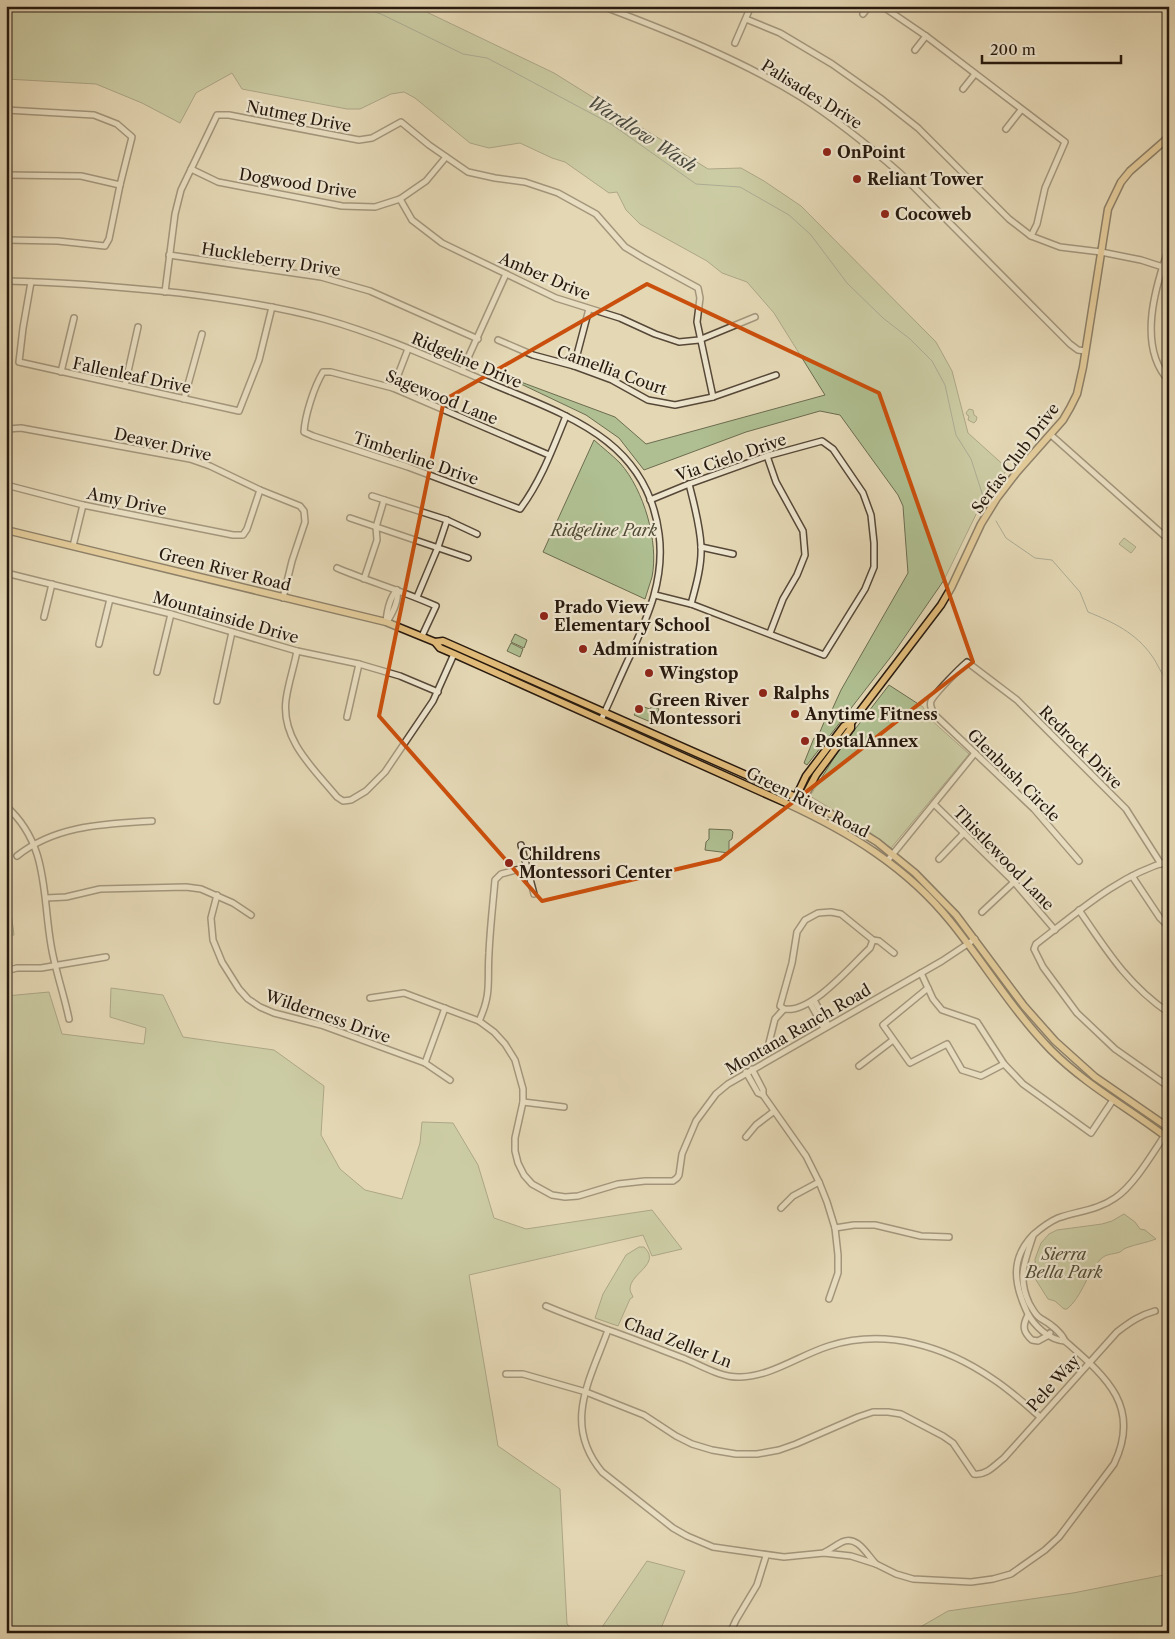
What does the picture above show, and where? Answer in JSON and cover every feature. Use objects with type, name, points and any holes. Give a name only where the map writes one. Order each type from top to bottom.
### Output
[{"type":"main road","name":"Serfas Club Drive","points":[[795,807],[796,797],[812,767],[844,726],[851,723],[941,605],[981,524],[997,498],[1017,472],[1051,435],[1070,408],[1077,394],[1086,351],[1108,210],[1121,182],[1136,164],[1169,137]]},
{"type":"main road","name":"Green River Road","points":[[8,530],[386,622],[422,636],[435,642],[440,648],[795,807],[857,840],[888,860],[950,920],[1019,1014],[1052,1050],[1076,1072],[1166,1137]]},
{"type":"main road","name":"Green River Road","points":[[435,642],[443,641],[803,800],[853,827],[893,854],[956,915],[1024,1006],[1055,1041],[1095,1077],[1169,1128]]},
{"type":"main road","points":[[454,654],[468,652]]},
{"type":"main road","points":[[525,686],[534,681]]},
{"type":"main road","name":"Serfas Club Drive","points":[[795,807],[803,800],[816,775],[851,728],[851,723]]},
{"type":"street","name":"Palisades Drive","points":[[602,6],[681,38],[757,73],[800,97],[837,122],[901,174],[1070,344],[1078,350],[1086,351]]},
{"type":"street","points":[[735,43],[751,6]]},
{"type":"street","points":[[863,14],[869,6]]},
{"type":"street","points":[[882,6],[926,36],[1065,142],[1045,188],[1037,224],[1031,236]]},
{"type":"street","points":[[746,19],[780,33],[832,64],[880,98],[918,128],[1009,219],[1031,236],[1060,248],[1101,252],[1141,260],[1169,269]]},
{"type":"street","points":[[915,50],[926,36]]},
{"type":"street","points":[[963,89],[975,74]]},
{"type":"street","points":[[6,110],[94,115],[117,124],[132,137],[109,239],[105,246],[58,241],[6,240]]},
{"type":"street","points":[[1006,129],[1021,110]]},
{"type":"street","name":"Nutmeg Drive","points":[[191,169],[217,115],[229,115],[358,140],[372,138],[401,122],[446,157]]},
{"type":"street","points":[[446,157],[468,172],[525,182],[558,192],[596,214],[625,247],[698,288],[700,298],[696,322],[713,397]]},
{"type":"street","name":"Dogwood Drive","points":[[191,169],[218,182],[342,206],[375,207],[400,199],[426,181],[446,157]]},
{"type":"street","points":[[165,292],[175,214],[181,190],[191,169]]},
{"type":"street","points":[[6,175],[81,176],[120,185]]},
{"type":"street","name":"Amber Drive","points":[[400,199],[412,220],[442,243],[556,298],[620,318],[655,334],[679,342],[699,340]]},
{"type":"street","points":[[1169,248],[1163,266],[1150,334],[1154,357],[1160,372],[1169,381]]},
{"type":"street","name":"Huckleberry Drive","points":[[170,255],[321,277],[370,291],[478,339]]},
{"type":"street","points":[[462,371],[506,274]]},
{"type":"street","name":"Ridgeline Drive","points":[[6,281],[225,298],[323,319],[364,331],[462,371],[589,427],[617,449],[638,477],[650,500],[659,534],[660,556],[660,571],[649,614],[601,720]]},
{"type":"street","name":"Fallenleaf Drive","points":[[31,282],[19,362],[239,412],[259,360],[272,307]]},
{"type":"street","points":[[574,366],[588,309]]},
{"type":"street","points":[[699,340],[755,317]]},
{"type":"street","points":[[61,372],[74,318]]},
{"type":"street","points":[[125,385],[138,327]]},
{"type":"street","points":[[184,399],[202,334]]},
{"type":"street","name":"Camellia Court","points":[[498,340],[533,355],[574,366],[612,380],[648,400],[675,405],[713,397],[776,375]]},
{"type":"street","points":[[393,388],[408,349]]},
{"type":"street","name":"Sagewood Lane","points":[[304,432],[304,423],[319,379],[323,372],[331,372],[393,388],[550,455]]},
{"type":"street","points":[[550,455],[566,416]]},
{"type":"street","name":"Deaver Drive","points":[[7,432],[14,428],[54,433],[190,459],[300,506],[304,511],[305,522],[283,598]]},
{"type":"street","name":"Timberline Drive","points":[[304,432],[408,467],[520,509],[532,494],[550,455]]},
{"type":"street","points":[[1051,435],[1169,540]]},
{"type":"street","name":"Via Cielo Drive","points":[[650,500],[767,456],[822,441],[833,449],[863,493],[872,515],[874,567],[865,589],[824,655],[770,633]]},
{"type":"street","points":[[655,595],[691,604],[770,633],[783,599],[805,555],[802,531],[776,482],[767,456]]},
{"type":"street","points":[[689,484],[697,516],[701,547],[698,579],[691,604]]},
{"type":"street","name":"Amy Drive","points":[[6,486],[83,505],[215,532],[243,535],[247,529],[260,490]]},
{"type":"street","points":[[372,496],[447,520],[477,534]]},
{"type":"street","points":[[364,580],[377,540],[376,527],[384,500]]},
{"type":"street","points":[[73,546],[83,505]]},
{"type":"street","points":[[350,518],[468,558]]},
{"type":"street","points":[[417,597],[447,520]]},
{"type":"street","points":[[6,541],[8,530]]},
{"type":"street","points":[[701,547],[733,554]]},
{"type":"street","points":[[336,568],[364,580],[417,597],[436,606],[422,636]]},
{"type":"street","name":"Mountainside Drive","points":[[6,573],[171,614],[297,651],[359,664],[400,676],[438,692]]},
{"type":"street","points":[[44,617],[52,584]]},
{"type":"street","points":[[386,622],[392,613],[398,596],[397,590]]},
{"type":"street","points":[[98,644],[110,599]]},
{"type":"street","points":[[157,672],[171,614]]},
{"type":"street","points":[[217,701],[232,632]]},
{"type":"street","points":[[297,651],[286,700],[288,729],[299,751],[337,797],[343,801],[351,800],[378,781],[428,709],[438,692],[454,654]]},
{"type":"street","name":"Glenbush Circle","points":[[967,662],[958,669],[932,701],[931,708],[936,716],[1034,809],[1079,861]]},
{"type":"street","name":"Redrock Drive","points":[[967,662],[1017,700],[1126,809],[1160,864]]},
{"type":"street","points":[[347,717],[359,664]]},
{"type":"street","points":[[888,860],[975,753]]},
{"type":"street","name":"Thistlewood Lane","points":[[934,804],[1014,882],[1054,930]]},
{"type":"street","points":[[6,806],[20,822],[34,845],[41,866],[50,942],[69,1019]]},
{"type":"street","points":[[17,856],[44,839],[68,830],[96,825],[152,822]]},
{"type":"street","points":[[939,859],[964,833]]},
{"type":"street","points":[[521,846],[534,894]]},
{"type":"street","points":[[1169,862],[1132,876],[1079,910],[1036,944],[1034,949],[1043,967],[1076,1013],[1115,1049],[1169,1087]]},
{"type":"street","points":[[480,1021],[490,985],[488,966],[495,880],[501,874],[527,867]]},
{"type":"street","points":[[1132,876],[1160,918],[1169,927]]},
{"type":"street","points":[[982,912],[1014,882]]},
{"type":"street","points":[[46,898],[66,897],[100,889],[186,887],[201,889],[217,895],[251,915]]},
{"type":"street","name":"Wilderness Drive","points":[[217,895],[211,918],[212,940],[216,952],[239,989],[254,1004],[274,1013],[321,1025],[425,1063],[450,1080]]},
{"type":"street","points":[[1079,910],[1098,939],[1131,981],[1169,1013]]},
{"type":"street","points":[[784,1010],[780,1006],[792,963],[797,932],[805,920],[818,913],[831,912],[841,914],[873,940],[879,941],[894,952]]},
{"type":"street","name":"Montana Ranch Road","points":[[523,1102],[515,1138],[515,1151],[524,1175],[541,1191],[565,1197],[578,1196],[618,1184],[646,1180],[673,1181],[680,1175],[682,1154],[689,1137],[705,1107],[716,1094],[746,1072],[921,973],[975,939]]},
{"type":"street","points":[[769,1043],[775,1019],[784,1010],[793,1010],[812,1002],[870,948],[873,940]]},
{"type":"street","points":[[6,971],[17,968],[41,968],[106,957]]},
{"type":"street","points":[[921,973],[933,999],[942,1010],[977,1022],[1004,1064],[1023,1084],[1091,1133],[1114,1100]]},
{"type":"street","points":[[928,988],[883,1025],[910,1063],[947,1044],[962,1070],[981,1076],[1004,1064]]},
{"type":"street","points":[[370,998],[404,994],[480,1021],[505,1044],[515,1060],[521,1077],[523,1102],[564,1107]]},
{"type":"street","points":[[812,1002],[826,1026]]},
{"type":"street","points":[[425,1063],[445,1008]]},
{"type":"street","points":[[859,1066],[893,1040]]},
{"type":"street","points":[[752,1069],[763,1090],[762,1095]]},
{"type":"street","points":[[746,1072],[758,1093],[762,1095],[806,1156],[820,1182],[835,1228],[838,1255],[838,1273],[829,1299]]},
{"type":"street","points":[[746,1138],[756,1125],[773,1112]]},
{"type":"street","points":[[1065,1341],[1059,1341],[1041,1331],[1028,1315],[1019,1294],[1016,1275],[1024,1245],[1039,1229],[1057,1218],[1105,1205],[1118,1197],[1128,1187],[1166,1137],[1169,1128]]},
{"type":"street","points":[[781,1208],[793,1196],[820,1182]]},
{"type":"street","points":[[835,1228],[854,1225],[875,1225],[921,1236],[949,1237]]},
{"type":"street","points":[[608,1330],[582,1405],[583,1432],[590,1455],[602,1472],[673,1528],[713,1547],[766,1556],[784,1557],[824,1553],[851,1556],[913,1579],[971,1582],[993,1579],[1011,1574],[1045,1550],[1059,1537],[1114,1464],[1119,1453],[1124,1427],[1117,1396],[1106,1380],[1047,1321],[1039,1318],[1025,1295],[1023,1267],[1033,1236]]},
{"type":"street","name":"Chad Zeller Ln","points":[[546,1306],[694,1362],[724,1376],[739,1378],[770,1371],[810,1352],[850,1341],[876,1338],[913,1342],[947,1353],[992,1378],[1040,1417]]},
{"type":"street","name":"Pele Way","points":[[586,1392],[644,1415],[692,1444],[736,1454],[757,1454],[778,1450],[873,1412],[901,1414],[953,1443],[974,1474],[980,1475],[1004,1458],[1117,1332],[1133,1319],[1155,1311]]},
{"type":"street","points":[[1028,1315],[1024,1328],[1032,1340],[1038,1341],[1049,1335],[1052,1328]]},
{"type":"street","points":[[506,1374],[523,1374],[586,1392]]},
{"type":"street","points":[[824,1553],[844,1541],[853,1540],[864,1548],[876,1564]]},
{"type":"street","points":[[730,1633],[758,1585],[766,1556]]},
{"type":"highlighted area","points":[[647,284],[879,393],[973,662],[720,859],[542,901],[379,716],[444,400]]},
{"type":"green space","points":[[6,6],[414,6],[554,73],[708,169],[741,168],[801,206],[936,342],[952,371],[968,433],[1008,469],[985,496],[944,580],[893,654],[807,765],[804,763],[814,738],[817,739],[827,715],[831,712],[841,690],[908,573],[903,506],[898,495],[840,415],[820,411],[746,432],[644,470],[619,438],[586,415],[502,375],[615,417],[646,444],[825,395],[774,313],[747,282],[722,273],[707,261],[640,224],[626,210],[617,192],[609,193],[565,162],[520,143],[489,148],[470,143],[415,98],[404,92],[391,94],[360,109],[347,109],[242,89],[232,73],[196,93],[180,123],[142,103],[96,84],[6,79]]},
{"type":"green space","points":[[969,409],[973,410],[974,415],[977,417],[974,423],[968,420],[969,416],[966,413]]},
{"type":"green space","name":"Ridgeline Park","points":[[594,440],[620,463],[629,474],[648,517],[654,563],[645,599],[543,552]]},
{"type":"green space","points":[[1124,538],[1136,547],[1131,553],[1119,544]]},
{"type":"green space","points":[[515,634],[527,640],[524,648],[511,642]]},
{"type":"green space","points":[[511,643],[523,649],[520,657],[507,651]]},
{"type":"green space","points":[[889,685],[923,707],[929,718],[969,754],[891,848],[871,833],[810,796],[839,750]]},
{"type":"green space","points":[[652,706],[659,709],[653,723],[634,715],[636,712],[641,714],[644,707],[650,709]]},
{"type":"green space","points":[[709,829],[731,830],[733,832],[732,839],[729,841],[729,853],[705,850],[706,842],[709,839]]},
{"type":"green space","points":[[6,888],[8,889],[14,935],[6,936]]},
{"type":"green space","points":[[111,988],[163,995],[183,1037],[274,1050],[324,1086],[321,1135],[340,1169],[365,1190],[402,1199],[420,1143],[422,1122],[453,1123],[478,1165],[494,1218],[526,1229],[652,1210],[682,1249],[652,1256],[643,1235],[469,1275],[498,1446],[560,1489],[567,1624],[577,1633],[6,1633],[6,996],[49,992],[62,1034],[144,1044],[146,1028],[110,1017]]},
{"type":"green space","name":"Sierra Bella Park","points":[[1124,1214],[1135,1222],[1140,1229],[1145,1230],[1156,1239],[1125,1248],[1120,1252],[1101,1258],[1067,1309],[1048,1299],[1036,1280],[1035,1259],[1041,1243],[1049,1234],[1057,1230],[1102,1224]]},
{"type":"green space","points":[[639,1247],[644,1247],[649,1253],[649,1258],[647,1264],[631,1283],[630,1290],[633,1297],[630,1299],[618,1326],[595,1318],[603,1294],[626,1255]]},
{"type":"green space","points":[[647,1561],[685,1571],[659,1633],[598,1633]]},
{"type":"green space","points":[[1169,1574],[1169,1633],[910,1633],[948,1611],[1073,1593]]},
{"type":"waterway","name":"Wardlow Wash","points":[[355,6],[381,14],[463,54],[487,58],[510,70],[611,124],[696,184],[740,187],[789,215],[811,235],[847,283],[932,361],[945,385],[956,435],[971,459],[983,496]]},
{"type":"waterway","name":"Wardlow Wash","points":[[996,521],[1006,538],[1035,558],[1052,560],[1080,592],[1088,612],[1115,624],[1139,641],[1152,656],[1169,682]]},
{"type":"place","name":"OnPoint","points":[[827,152]]},
{"type":"place","name":"Reliant Tower","points":[[857,179]]},
{"type":"place","name":"Cocoweb","points":[[885,214]]},
{"type":"place","name":"Prado View Elementary School","points":[[544,616]]},
{"type":"place","name":"Administration","points":[[583,649]]},
{"type":"place","name":"Wingstop","points":[[649,673]]},
{"type":"place","name":"Ralphs","points":[[763,693]]},
{"type":"place","name":"Green River Montessori","points":[[639,709]]},
{"type":"place","name":"Anytime Fitness","points":[[795,714]]},
{"type":"place","name":"PostalAnnex","points":[[805,741]]},
{"type":"place","name":"Childrens Montessori Center","points":[[509,863]]}]
